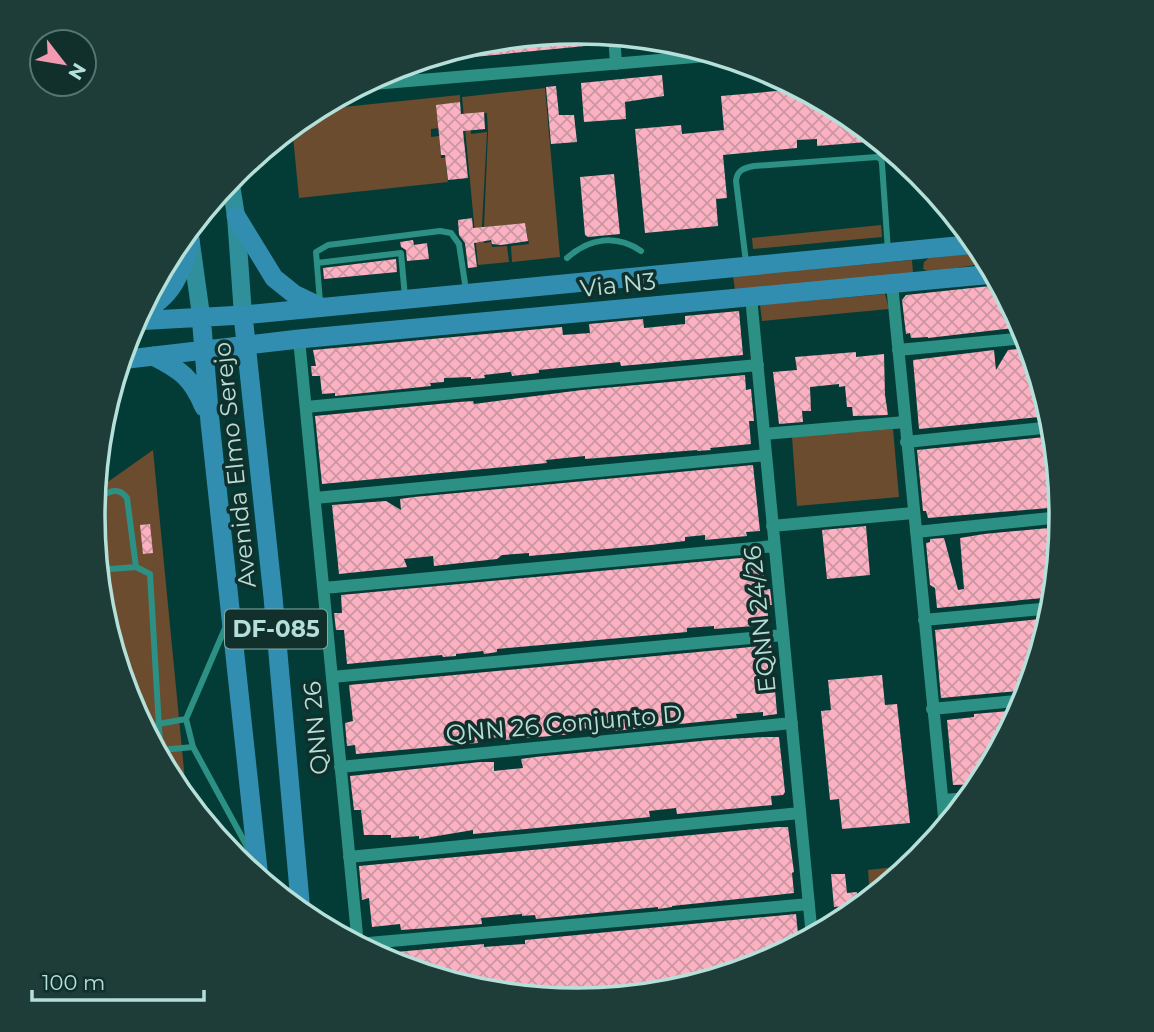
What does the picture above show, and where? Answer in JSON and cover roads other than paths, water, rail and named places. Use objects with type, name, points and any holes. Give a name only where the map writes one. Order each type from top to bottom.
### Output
[{"type":"main road","name":"Avenida Elmo Serejo","points":[[232,194],[274,597],[300,898]]},
{"type":"main road","points":[[236,216],[274,278],[294,294],[320,307]]},
{"type":"main road","name":"Avenida Elmo Serejo","points":[[191,244],[258,864]]},
{"type":"main road","name":"Via N3","points":[[147,320],[243,315],[964,245]]},
{"type":"main road","points":[[156,302],[175,284],[183,268],[187,250]]},
{"type":"main road","points":[[918,250],[920,281]]},
{"type":"main road","name":"Via N3","points":[[132,359],[299,339],[982,274]]},
{"type":"main road","points":[[515,320],[503,312],[504,304],[510,298],[588,290],[645,276]]},
{"type":"main road","points":[[369,333],[408,321],[480,314],[485,309],[485,301],[481,295],[470,292]]},
{"type":"main road","points":[[204,350],[243,315]]},
{"type":"main road","points":[[153,356],[187,376],[198,392],[210,422]]},
{"type":"street","points":[[615,46],[616,64]]},
{"type":"street","points":[[400,78],[689,58]]},
{"type":"street","points":[[892,284],[932,709],[944,812]]},
{"type":"street","name":"EQNN 24/26","points":[[751,297],[811,926]]},
{"type":"street","name":"QNN 26","points":[[299,339],[357,934]]},
{"type":"street","points":[[898,350],[1015,339]]},
{"type":"street","points":[[306,407],[758,365]]},
{"type":"street","points":[[764,434],[905,422]]},
{"type":"street","points":[[906,442],[1041,428]]},
{"type":"street","points":[[315,498],[766,455]]},
{"type":"street","points":[[772,526],[913,513]]},
{"type":"street","points":[[916,531],[1049,518]]},
{"type":"street","points":[[324,588],[774,546]]},
{"type":"street","points":[[924,620],[1040,609]]},
{"type":"street","points":[[332,677],[783,635]]},
{"type":"street","points":[[932,709],[1011,702]]},
{"type":"street","name":"QNN 26 Conjunto D","points":[[340,767],[792,723]]},
{"type":"street","points":[[944,800],[955,799]]},
{"type":"street","points":[[349,857],[800,813]]},
{"type":"street","points":[[376,943],[809,904]]},
{"type":"lane","points":[[746,266],[736,181],[743,168],[754,166],[877,156],[882,164],[888,253]]},
{"type":"lane","points":[[320,307],[316,252],[328,245],[440,231],[451,233],[459,244],[470,292]]},
{"type":"lane","points":[[567,258],[579,248],[603,240],[620,241],[641,251]]},
{"type":"lane","points":[[317,263],[401,253],[405,299]]},
{"type":"lane","points":[[106,495],[113,491],[121,492],[127,498],[136,567]]},
{"type":"lane","points":[[108,569],[136,567],[150,574],[159,737]]},
{"type":"lane","points":[[231,614],[186,719],[193,747],[251,857]]},
{"type":"lane","points":[[158,724],[186,719]]},
{"type":"lane","points":[[167,749],[193,747]]}]
